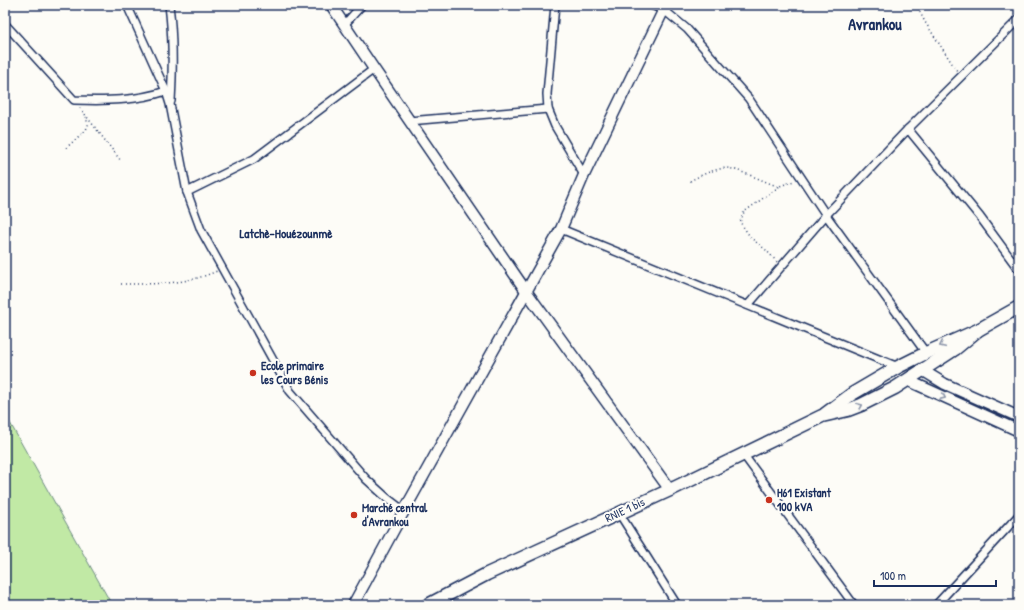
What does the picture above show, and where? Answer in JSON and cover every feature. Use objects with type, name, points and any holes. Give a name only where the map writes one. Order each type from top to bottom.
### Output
[{"type":"main road","points":[[331,5],[526,291],[670,490]]},
{"type":"main road","points":[[353,605],[561,229],[584,176],[665,7]]},
{"type":"main road","points":[[822,416],[852,394],[898,368],[926,353],[978,330],[1019,307]]},
{"type":"main road","points":[[822,416],[848,410],[890,391],[955,349],[978,330]]},
{"type":"main road","points":[[922,370],[945,384],[1019,417]]},
{"type":"main road","points":[[907,380],[1019,431]]},
{"type":"main road","name":"RNIE 1 bis","points":[[428,605],[487,574],[670,490],[822,416]]},
{"type":"street","points":[[128,5],[166,91],[170,104],[187,192],[201,230],[222,269],[290,391],[366,479],[386,498],[404,511]]},
{"type":"street","points":[[169,5],[172,29],[170,104]]},
{"type":"street","points":[[344,25],[362,5]]},
{"type":"street","points":[[555,5],[547,94],[548,109],[555,126],[584,176]]},
{"type":"street","points":[[651,5],[665,7],[687,29],[749,99],[826,215],[926,353]]},
{"type":"street","points":[[748,305],[826,215],[908,129],[1019,20]]},
{"type":"street","points":[[5,24],[74,100],[136,99],[152,96],[166,91]]},
{"type":"street","points":[[187,192],[254,159],[374,70]]},
{"type":"street","points":[[409,121],[548,109]]},
{"type":"street","points":[[908,129],[980,217],[1019,270]]},
{"type":"street","points":[[561,229],[898,368]]},
{"type":"street","points":[[742,454],[854,605]]},
{"type":"street","points":[[619,513],[677,605]]},
{"type":"street","points":[[936,605],[1019,515]]},
{"type":"path","points":[[916,5],[924,22],[952,61],[961,78]]},
{"type":"path","points":[[74,100],[85,116],[121,160]]},
{"type":"path","points":[[66,148],[86,130],[88,125],[85,116]]},
{"type":"path","points":[[690,181],[712,171],[726,168],[739,171],[767,183],[780,186]]},
{"type":"path","points":[[781,266],[766,250],[751,238],[740,222],[744,212],[780,186],[801,178]]},
{"type":"path","points":[[121,284],[166,284],[202,278],[222,269]]},
{"type":"green space","points":[[5,414],[112,605],[5,605]]},
{"type":"place","name":"Ecole primaire les Cours Bénis","points":[[253,373]]},
{"type":"place","name":"H61 Existant 100 kVA","points":[[769,500]]},
{"type":"place","name":"Marché central d'Avrankou","points":[[354,515]]},
{"type":"district","name":"Avrankou","points":[[875,24]]},
{"type":"district","name":"Latchè-Houézounmè","points":[[286,233]]}]
